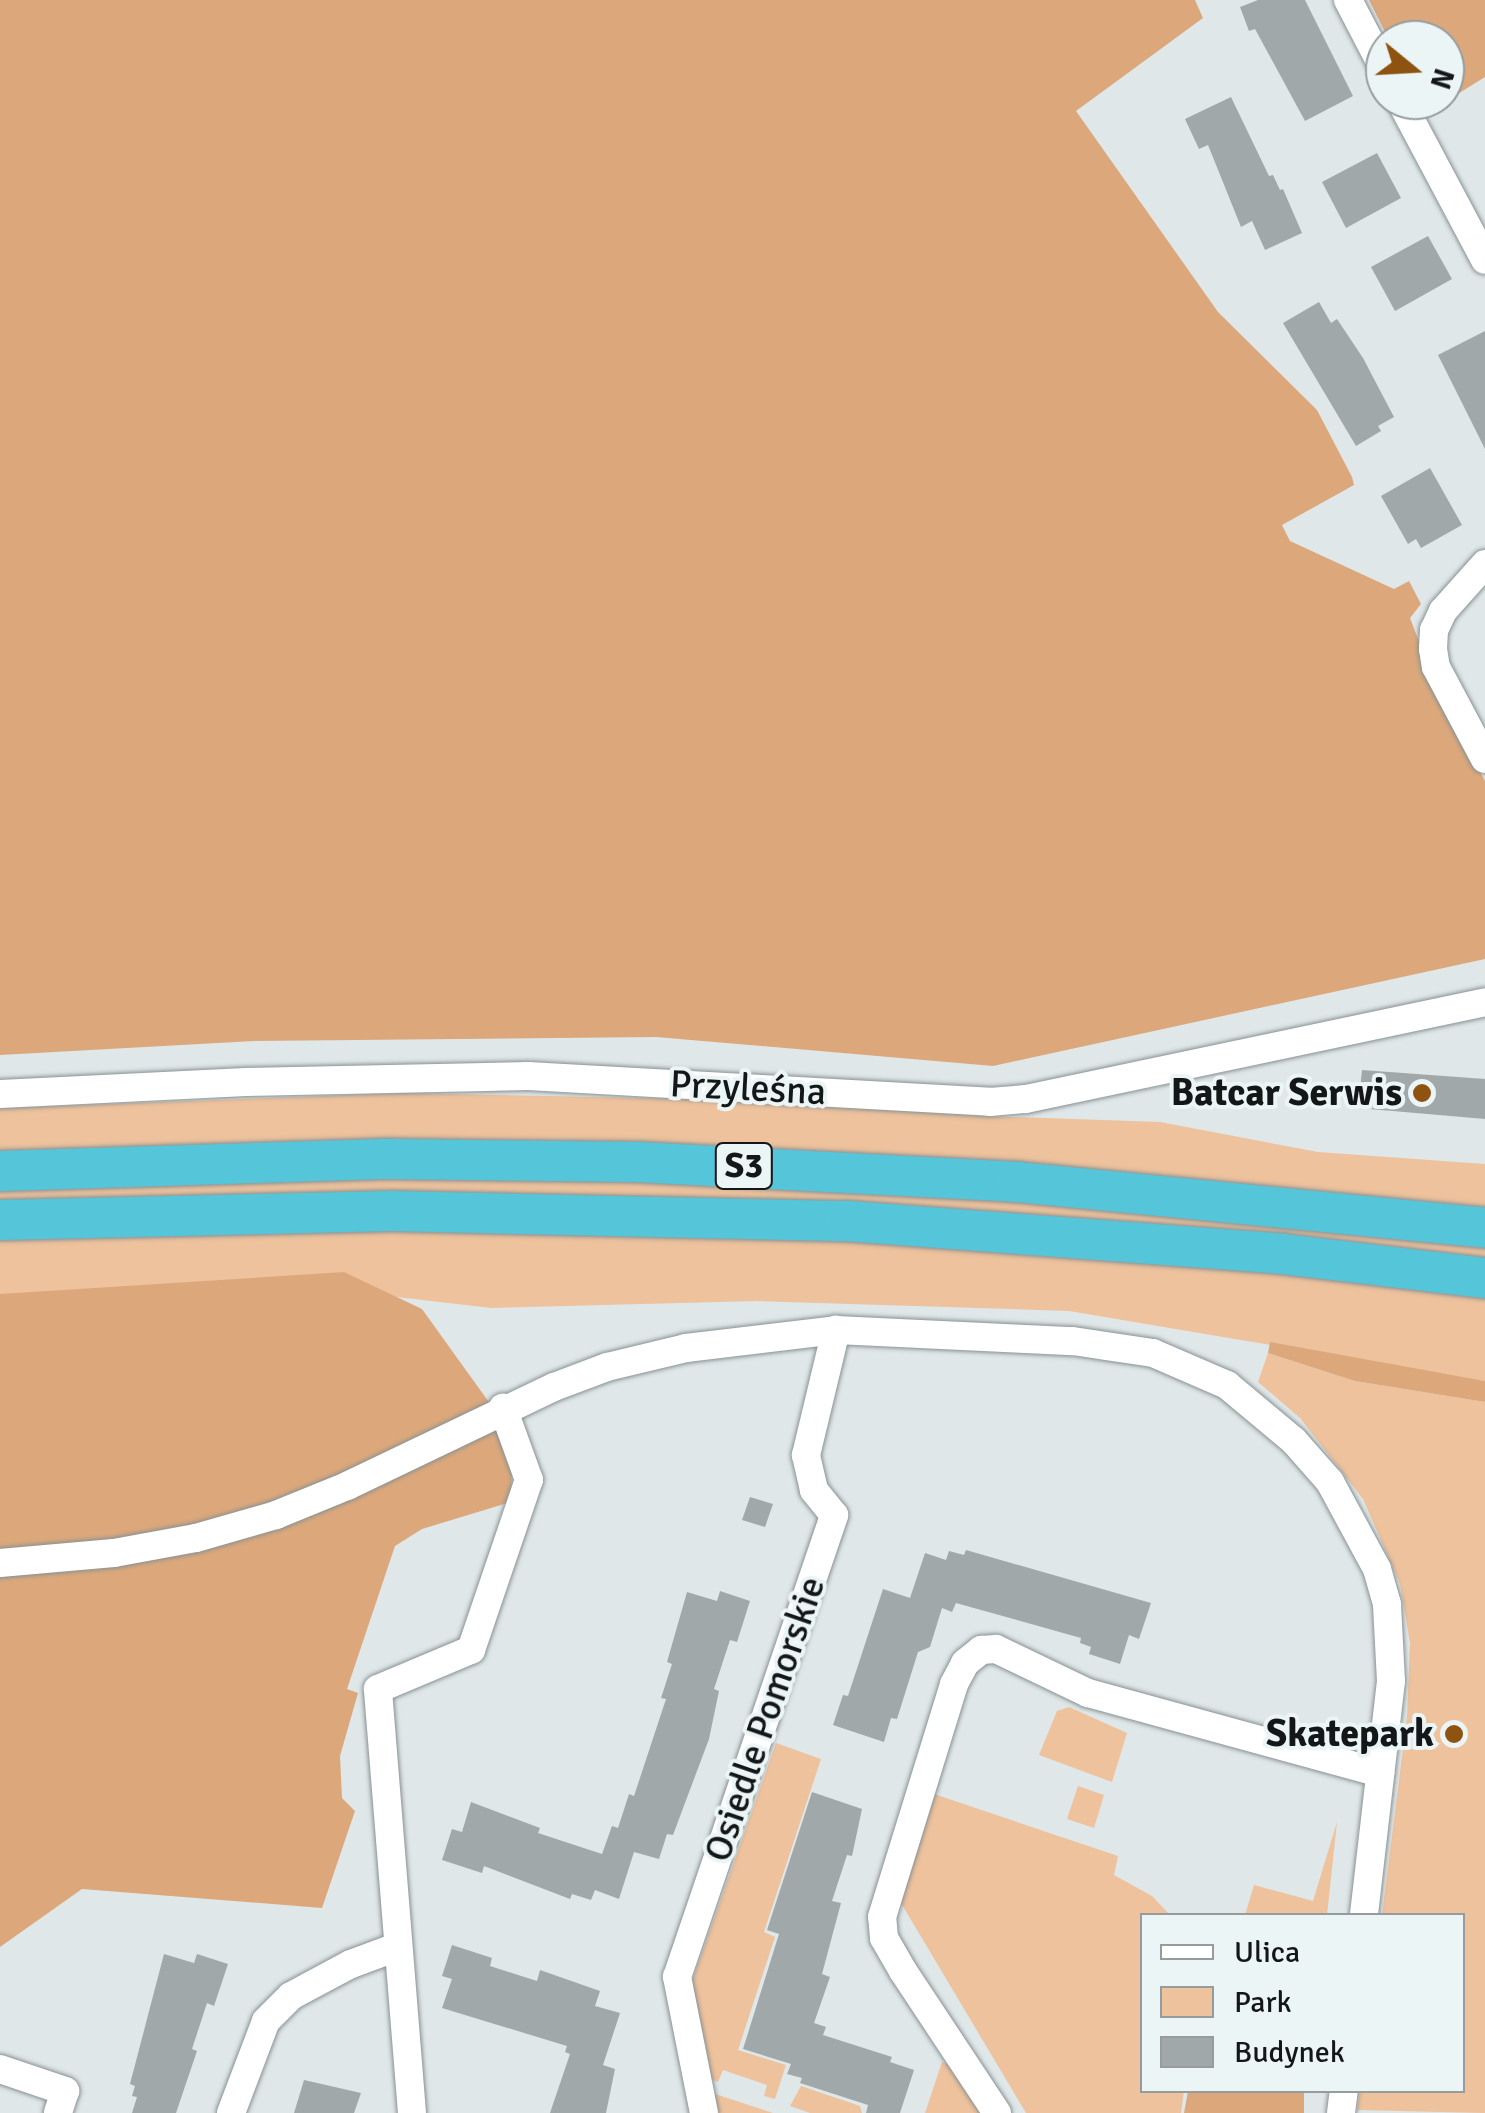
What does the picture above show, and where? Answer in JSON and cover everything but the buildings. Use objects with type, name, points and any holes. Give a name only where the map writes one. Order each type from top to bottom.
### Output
[{"type":"highway","name":"S3","points":[[0,1171],[390,1159],[636,1162],[1018,1182],[1485,1228]]},
{"type":"highway","name":"S3","points":[[0,1220],[392,1211],[847,1221],[1283,1254],[1485,1278]]},
{"type":"street","points":[[1348,0],[1365,33]]},
{"type":"street","points":[[1411,120],[1485,260]]},
{"type":"street","points":[[1485,564],[1442,611],[1434,630],[1433,648],[1436,667],[1485,759]]},
{"type":"street","name":"Przyleśna","points":[[0,1094],[246,1082],[528,1076],[990,1102],[1026,1100],[1485,1002]]},
{"type":"street","points":[[0,1563],[114,1553],[196,1538],[276,1514],[347,1486],[502,1408],[607,1368],[686,1348],[836,1330],[1114,1345],[1192,1367],[1262,1410],[1330,1482],[1376,1569],[1391,1638],[1364,1913]]},
{"type":"street","name":"Osiedle Pomorskie","points":[[704,2113],[677,1977],[834,1515],[814,1490],[806,1455],[836,1330]]},
{"type":"street","points":[[412,2113],[378,1689],[472,1650],[529,1480],[502,1408]]},
{"type":"street","points":[[997,2113],[884,1938],[882,1917],[954,1684],[973,1656],[980,1650],[996,1649],[1088,1693],[1380,1773]]},
{"type":"street","points":[[232,2113],[266,2021],[291,1996],[351,1964],[397,1947]]},
{"type":"street","points":[[0,2069],[66,2091],[58,2113]]},
{"type":"green space","points":[[404,1093],[792,1101],[985,1116],[1160,1122],[1318,1152],[1485,1164],[1485,1381],[1069,1311],[756,1301],[491,1308],[397,1297],[0,1311],[0,1108]]},
{"type":"green space","points":[[1268,1353],[1355,1381],[1485,1402],[1485,2113],[1357,2110],[1360,2093],[1465,2093],[1465,1913],[1382,1913],[1407,1717],[1410,1643],[1400,1584],[1363,1499],[1300,1418],[1258,1382]]},
{"type":"green space","points":[[1069,1707],[1127,1733],[1112,1782],[1039,1755],[1057,1711]]},
{"type":"green space","points":[[776,1743],[821,1759],[764,1932],[775,1937],[738,2050],[786,2065],[775,2099],[764,2096],[767,2085],[723,2070],[718,2082],[708,2078],[688,1993]]},
{"type":"green space","points":[[1078,1786],[1104,1795],[1094,1828],[1067,1819]]},
{"type":"green space","points":[[925,1791],[1118,1856],[1114,1875],[1152,1896],[1168,1913],[1140,1913],[1140,2093],[1184,2093],[1181,2113],[1026,2113],[898,1898]]},
{"type":"green space","points":[[1337,1822],[1327,1913],[1246,1913],[1254,1885],[1313,1901]]},
{"type":"green space","points":[[942,2062],[952,2066],[983,2113],[925,2113]]},
{"type":"green space","points":[[801,2086],[860,2106],[862,2113],[810,2113],[790,2106]]},
{"type":"green space","points":[[709,2092],[773,2113],[713,2113]]},
{"type":"shaded area","points":[[0,0],[1195,0],[1203,18],[1076,111],[1218,312],[1317,410],[1352,477],[1354,485],[1282,525],[1290,541],[1394,589],[1409,581],[1421,604],[1410,618],[1438,691],[1485,781],[1485,959],[993,1066],[656,1037],[254,1041],[0,1055]]},
{"type":"shaded area","points":[[1369,0],[1485,0],[1485,77],[1465,89],[1465,20],[1379,20]]},
{"type":"shaded area","points":[[344,1272],[422,1309],[496,1412],[512,1468],[511,1502],[422,1529],[395,1546],[347,1689],[358,1693],[340,1756],[342,1798],[355,1811],[322,1908],[82,1889],[0,1947],[0,1294]]},
{"type":"shaded area","points":[[1270,1342],[1485,1381],[1485,1402],[1355,1381],[1268,1353]]},
{"type":"shaded area","points":[[1188,2093],[1304,2093],[1304,2113],[1184,2113]]},
{"type":"place","name":"Batcar Serwis","points":[[1422,1093]]},
{"type":"place","name":"Skatepark","points":[[1454,1734]]}]
